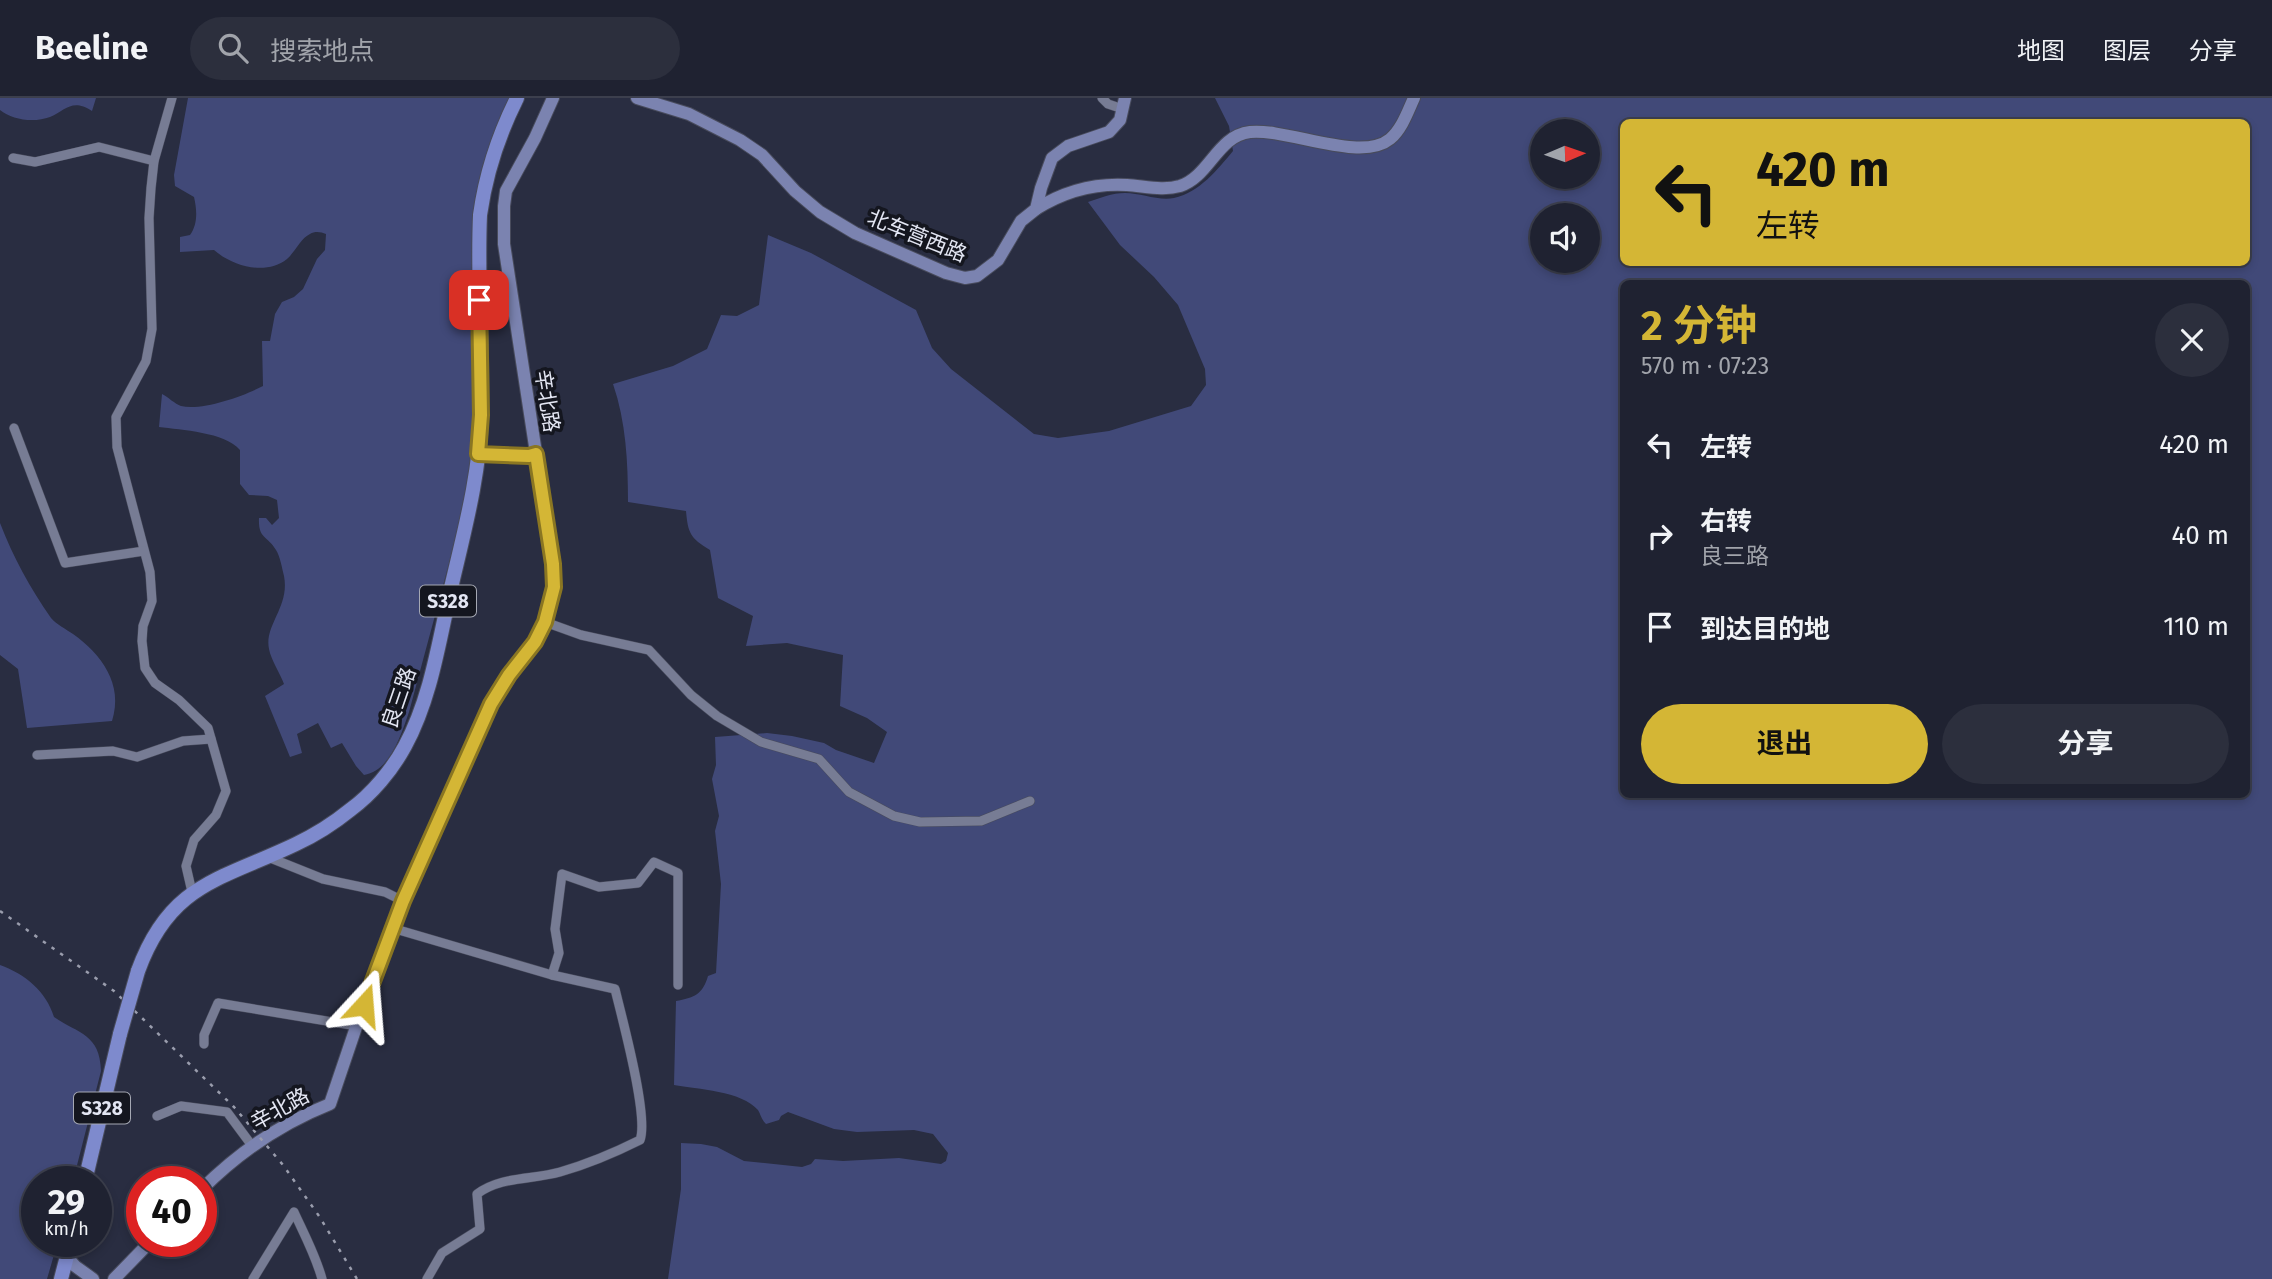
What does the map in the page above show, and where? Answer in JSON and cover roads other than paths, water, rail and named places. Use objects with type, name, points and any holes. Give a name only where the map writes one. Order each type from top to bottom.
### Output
[{"type":"main road","name":"良三路","points":[[89,1166],[120,1034],[138,971],[155,933],[173,909],[192,892],[225,873],[297,844],[352,808],[384,776],[405,745],[426,693],[471,500],[478,454],[481,415],[480,215],[496,141],[517,98]]},
{"type":"main road","points":[[61,1279],[67,1257]]},
{"type":"street","points":[[172,98],[154,161],[149,218],[152,329],[146,361],[116,416],[117,447],[150,572],[152,601],[143,626],[142,641],[145,668],[155,683],[195,713],[208,728],[226,791],[216,815],[194,840],[187,866],[192,892]]},
{"type":"street","name":"辛北路","points":[[217,1177],[253,1147],[289,1123],[330,1104],[403,901],[491,704],[509,675],[535,642],[545,622],[554,587],[553,564],[504,244],[504,206],[511,179],[535,138],[553,98]]},
{"type":"street","name":"北车营西路","points":[[637,98],[671,107],[722,129],[762,155],[795,191],[820,212],[874,243],[957,277],[977,276],[998,260],[1021,221],[1036,209],[1052,158],[1068,146],[1109,132],[1120,120],[1124,103]]},
{"type":"street","points":[[1102,98],[1108,104],[1124,103]]},
{"type":"street","points":[[1036,209],[1060,195],[1085,189],[1114,185],[1148,188],[1179,186],[1203,170],[1228,141],[1247,132],[1339,145],[1378,146],[1397,132],[1414,98]]},
{"type":"street","points":[[13,159],[35,162],[99,147],[154,161]]},
{"type":"street","points":[[14,428],[65,563],[144,551]]},
{"type":"street","points":[[478,454],[536,454]]},
{"type":"street","points":[[545,622],[581,635],[649,650],[691,695],[718,716],[761,742],[819,759],[849,792],[894,816],[920,822],[981,821],[1030,801]]},
{"type":"street","points":[[37,755],[113,751],[137,757],[183,741],[211,739]]},
{"type":"street","points":[[267,856],[323,879],[385,892],[403,901]]},
{"type":"street","points":[[552,975],[559,953],[555,929],[562,874],[600,887],[638,883],[654,862],[678,873],[678,985]]},
{"type":"street","points":[[392,928],[552,975],[615,989],[635,1074],[643,1134],[640,1140],[609,1156],[557,1172],[486,1187],[477,1194],[480,1229],[442,1253],[427,1279]]},
{"type":"street","points":[[204,1044],[204,1035],[218,1003],[357,1026]]},
{"type":"street","points":[[157,1116],[181,1106],[226,1112],[253,1147]]},
{"type":"street","points":[[253,1279],[294,1212],[317,1259],[322,1279]]},
{"type":"street","points":[[67,1257],[93,1279]]},
{"type":"street","points":[[114,1279],[135,1257]]},
{"type":"railway","points":[[0,911],[114,991],[234,1107],[283,1165],[319,1216],[357,1279]]}]
